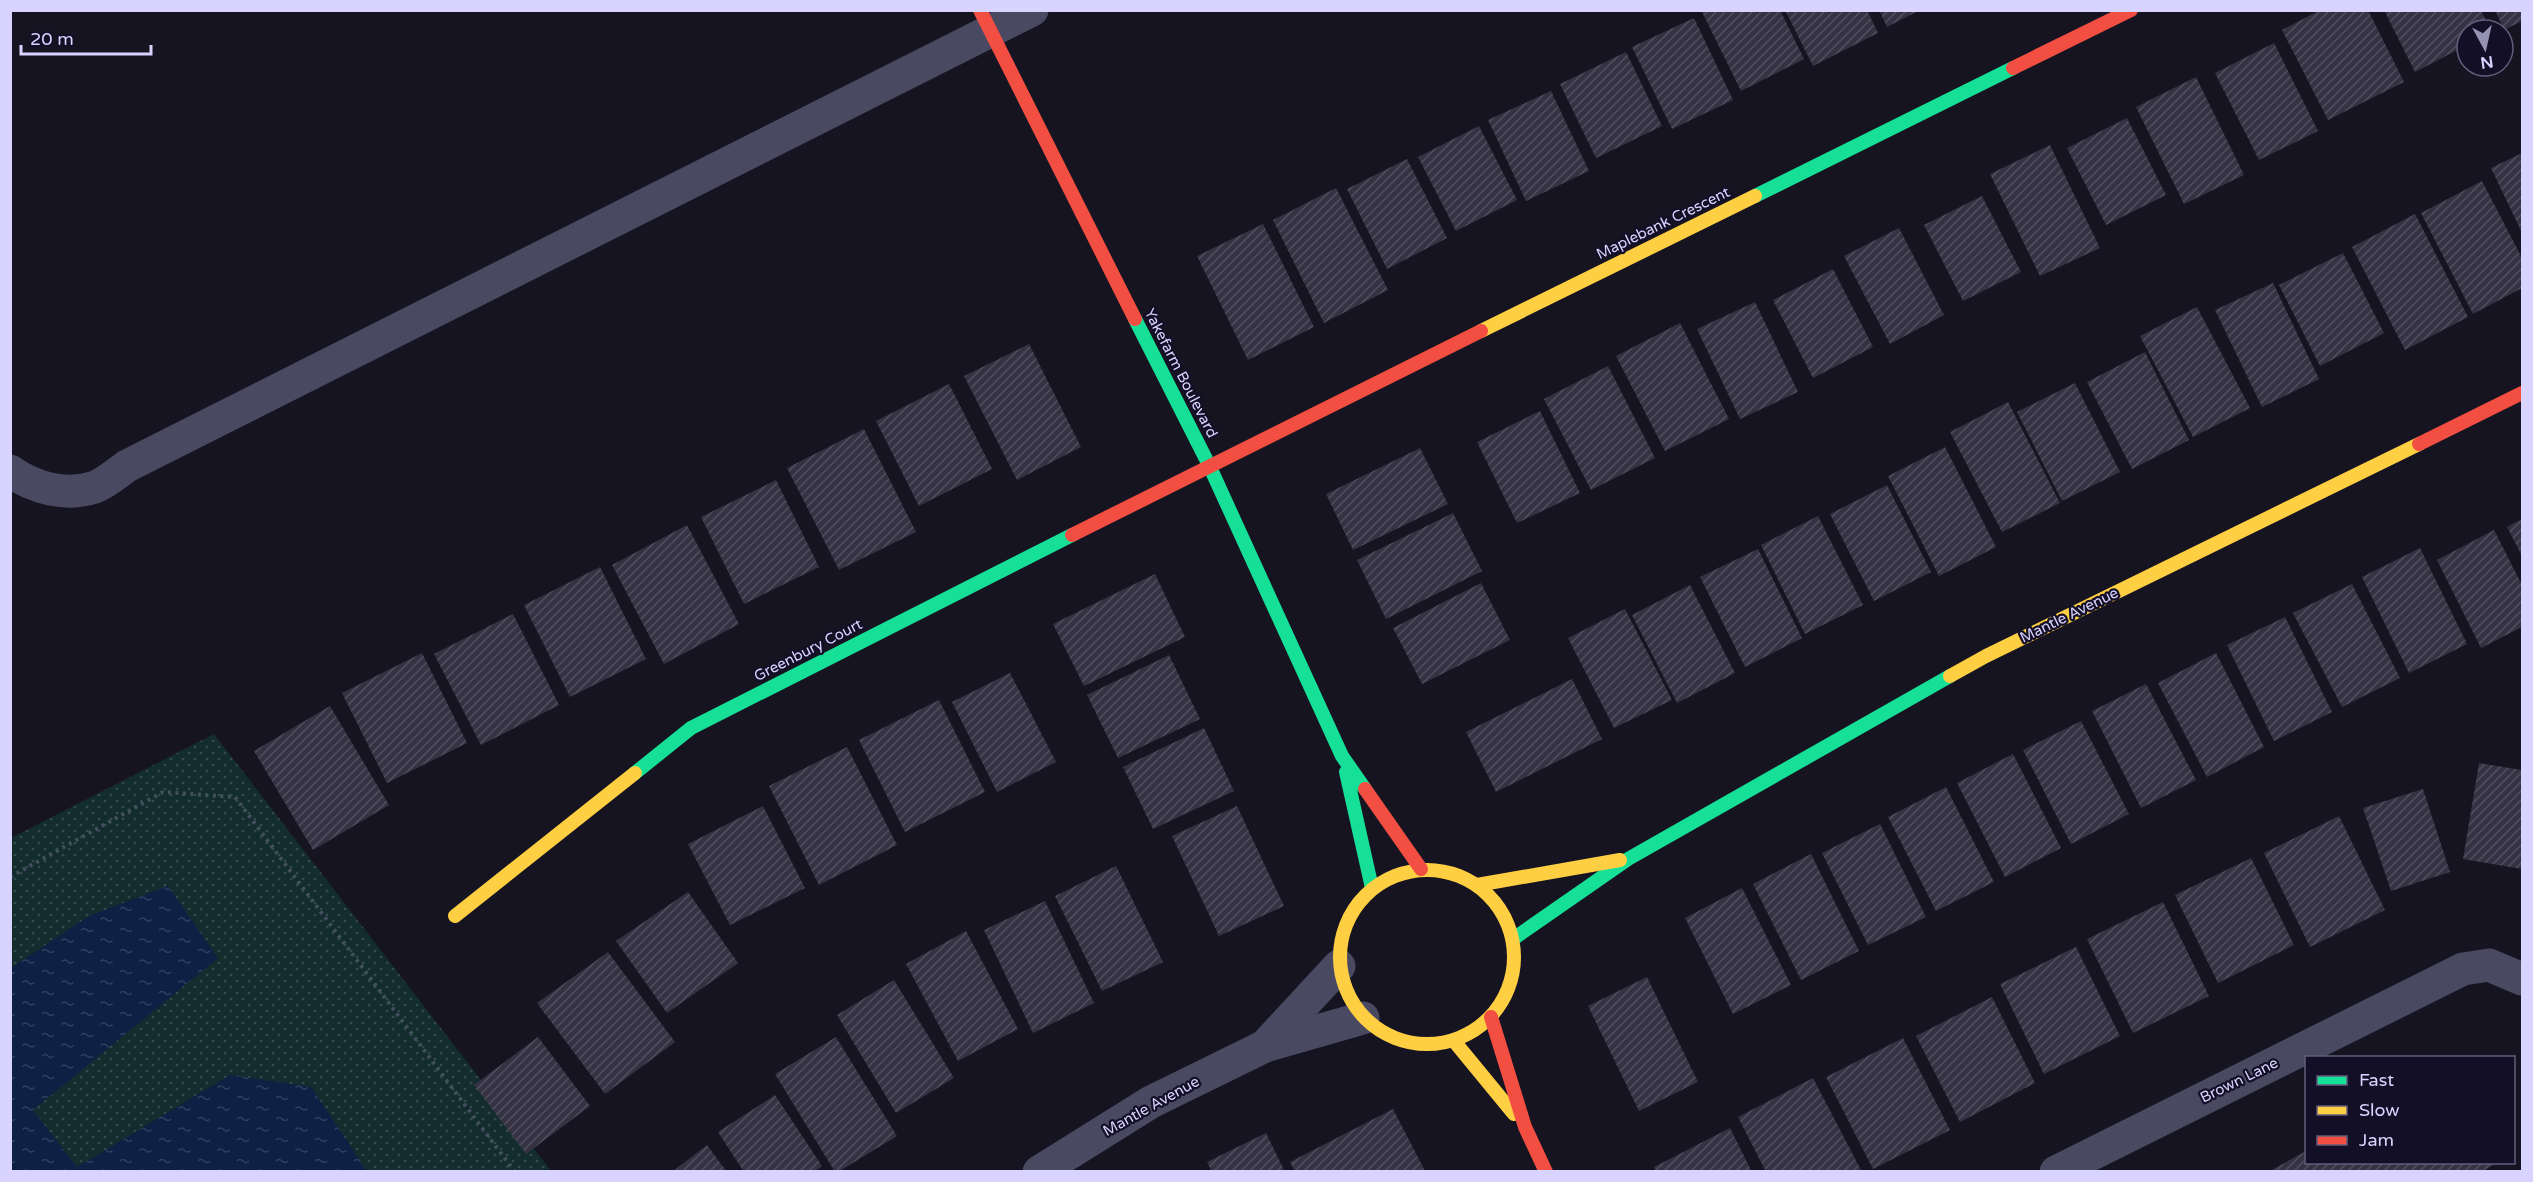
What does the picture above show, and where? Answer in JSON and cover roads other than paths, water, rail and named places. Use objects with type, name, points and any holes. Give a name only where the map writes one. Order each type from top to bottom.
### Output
[{"type":"street","points":[[10,471],[26,482],[61,492],[96,487],[127,466],[986,21],[1032,10]]},
{"type":"street","name":"Maplebank Crescent","points":[[1209,465],[2131,10]]},
{"type":"street","name":"Yakefarm Boulevard","points":[[986,21],[1209,465],[1342,756],[1420,869]]},
{"type":"street","name":"Mantle Avenue","points":[[1513,939],[1628,859],[1986,656],[2523,393]]},
{"type":"street","name":"Greenbury Court","points":[[455,916],[691,728],[1209,465]]},
{"type":"street","name":"Yakefarm Boulevard","points":[[1342,756],[1372,888]]},
{"type":"street","name":"Mantle Avenue","points":[[1477,885],[1628,859]]},
{"type":"street","points":[[1420,869],[1450,872],[1477,885],[1494,900],[1506,918],[1513,939],[1515,966],[1507,994],[1491,1017],[1474,1031],[1454,1041],[1430,1045],[1405,1042],[1383,1033],[1363,1018],[1347,994],[1339,966],[1341,937],[1352,910],[1372,888],[1404,872],[1420,869]]},
{"type":"street","name":"Brown Lane","points":[[2069,1169],[2463,969],[2489,965],[2523,979]]},
{"type":"street","name":"Mantle Avenue","points":[[1265,1046],[1339,966]]},
{"type":"street","points":[[1491,1017],[1525,1126],[1546,1172]]},
{"type":"street","name":"Mantle Avenue","points":[[1039,1172],[1151,1102],[1265,1046],[1363,1018]]},
{"type":"street","points":[[1454,1041],[1525,1126]]},
{"type":"water","points":[[168,886],[218,958],[33,1110],[77,1167],[230,1075],[311,1087],[367,1171],[11,1171],[11,968],[89,916]]}]
